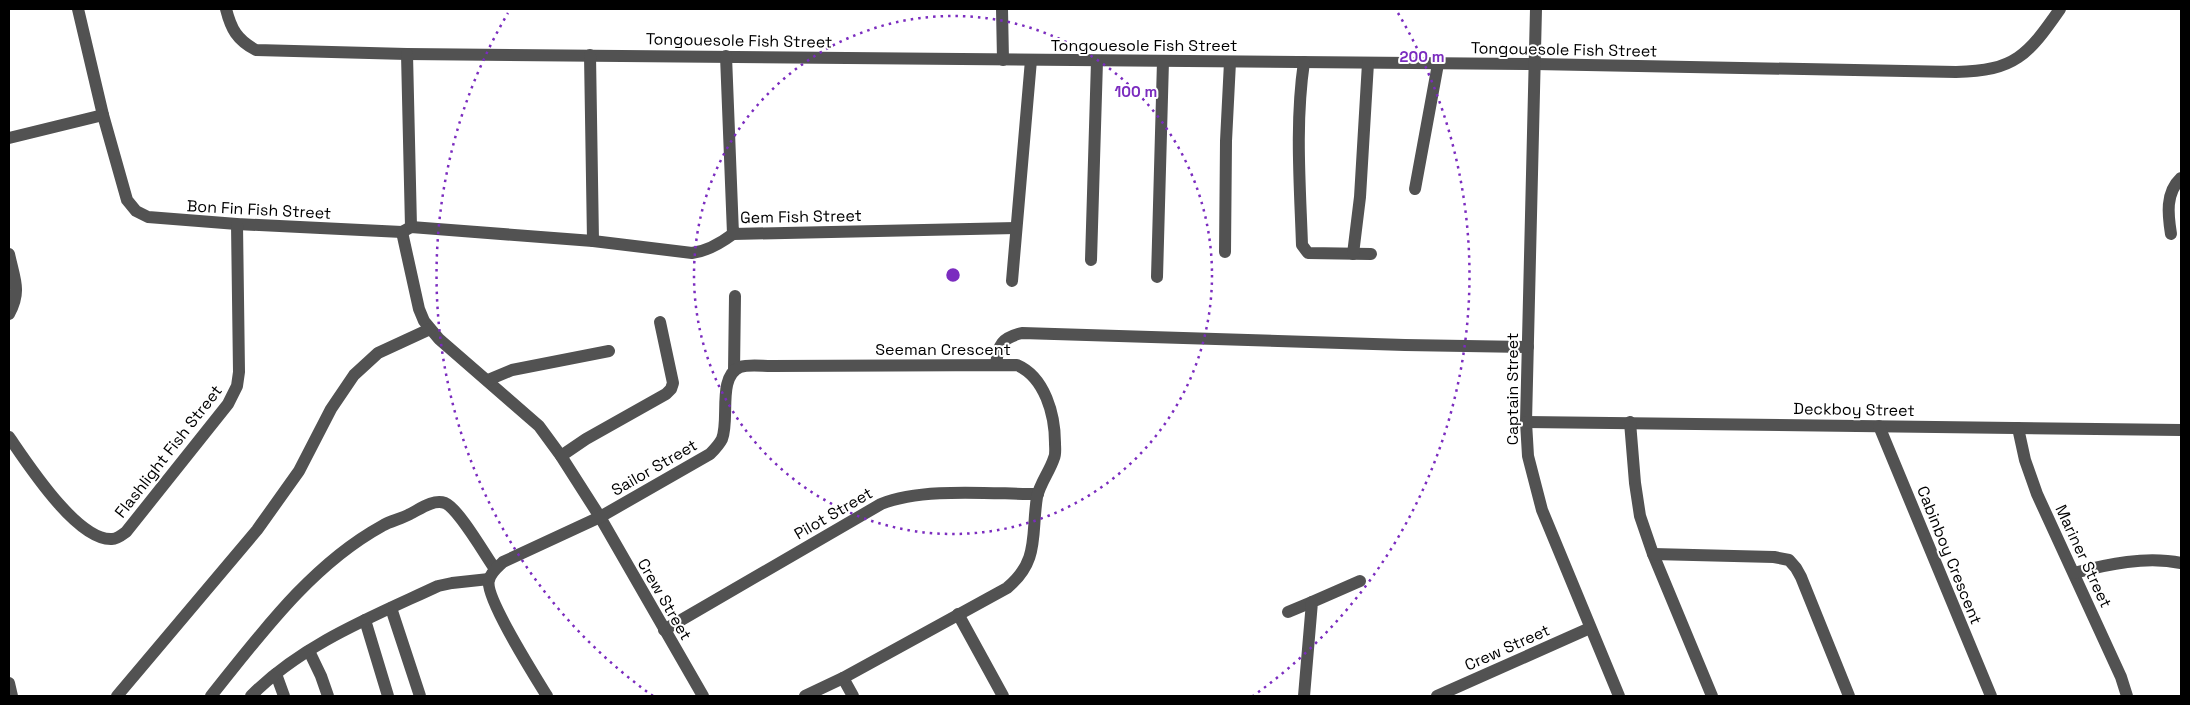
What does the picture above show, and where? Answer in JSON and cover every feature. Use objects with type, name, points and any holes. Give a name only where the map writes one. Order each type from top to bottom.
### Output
[{"type":"street","name":"Bon Fin Fish Street","points":[[78,9],[102,115],[127,200],[136,211],[148,218],[237,224],[406,229],[593,241],[692,253],[716,246],[733,234]]},
{"type":"street","name":"Tongouesole Fish Street","points":[[226,9],[230,25],[237,36],[243,43],[256,50],[407,54],[590,54],[1097,61],[1535,64],[1968,71],[1991,68],[2021,56],[2037,42],[2060,9]]},
{"type":"street","points":[[1002,9],[1003,60]]},
{"type":"street","name":"Captain Street","points":[[1536,9],[1526,422],[1528,456],[1542,510],[1619,696]]},
{"type":"street","points":[[117,696],[257,530],[299,471],[331,409],[354,375],[378,353],[430,329],[419,309],[406,229],[407,54]]},
{"type":"street","points":[[590,54],[593,241]]},
{"type":"street","name":"Gem Fish Street","points":[[726,56],[733,234],[1016,228]]},
{"type":"street","points":[[1012,281],[1031,60]]},
{"type":"street","points":[[1091,260],[1097,61]]},
{"type":"street","points":[[1157,277],[1163,61]]},
{"type":"street","points":[[1225,252],[1226,141],[1230,62]]},
{"type":"street","points":[[1304,62],[1300,90],[1299,174],[1302,246],[1308,254],[1371,254]]},
{"type":"street","points":[[1353,254],[1360,197],[1368,63]]},
{"type":"street","points":[[1415,189],[1438,64]]},
{"type":"street","points":[[9,138],[102,115]]},
{"type":"street","points":[[2171,234],[2175,217],[2171,194],[2181,178]]},
{"type":"street","name":"Flashlight Fish Street","points":[[9,437],[52,498],[71,516],[101,538],[114,539],[126,532],[228,404],[237,386],[239,372],[237,224]]},
{"type":"street","points":[[9,254],[16,282],[16,301],[9,314]]},
{"type":"street","name":"Sailor Street","points":[[492,574],[503,562],[600,517],[704,459],[718,446],[725,428],[735,296]]},
{"type":"street","points":[[561,456],[586,439],[666,394],[671,389],[673,383],[660,322]]},
{"type":"street","name":"Crew Street","points":[[430,329],[539,426],[561,456],[600,517],[703,696]]},
{"type":"street","points":[[996,365],[997,352],[1001,343],[1009,336],[1022,333],[1348,344],[1528,347]]},
{"type":"street","points":[[488,380],[512,370],[609,351]]},
{"type":"street","name":"Seeman Crescent","points":[[730,376],[744,366],[1017,365],[1031,374],[1047,397],[1055,425],[1055,456],[1038,494],[1032,552],[1020,578],[1007,588],[843,678],[805,696]]},
{"type":"street","name":"Deckboy Street","points":[[1526,422],[2181,430]]},
{"type":"street","points":[[1630,422],[1637,503],[1646,535],[1712,696]]},
{"type":"street","name":"Cabinboy Crescent","points":[[1879,426],[1990,696]]},
{"type":"street","name":"Mariner Street","points":[[2018,428],[2025,460],[2037,494],[2121,677],[2127,696]]},
{"type":"street","name":"Pilot Street","points":[[664,630],[881,504],[896,498],[919,494],[1038,494]]},
{"type":"street","points":[[211,696],[247,650],[295,596],[339,554],[382,526],[436,502],[446,504],[458,514],[492,574],[490,593],[547,696]]},
{"type":"street","points":[[1653,554],[1774,557],[1788,560],[1801,577],[1849,696]]},
{"type":"street","points":[[2074,573],[2120,563],[2158,561],[2181,563]]},
{"type":"street","points":[[251,696],[276,674],[309,651],[365,620],[438,586],[492,574]]},
{"type":"street","points":[[1288,612],[1360,581]]},
{"type":"street","points":[[1304,696],[1312,602]]},
{"type":"street","points":[[391,608],[420,696]]},
{"type":"street","points":[[958,614],[1003,696]]},
{"type":"street","points":[[365,620],[388,696]]},
{"type":"street","name":"Crew Street","points":[[1437,696],[1590,628]]},
{"type":"street","points":[[309,651],[328,696]]},
{"type":"street","points":[[276,674],[284,696]]},
{"type":"street","points":[[843,678],[854,696]]},
{"type":"street","points":[[9,683],[12,696]]}]
